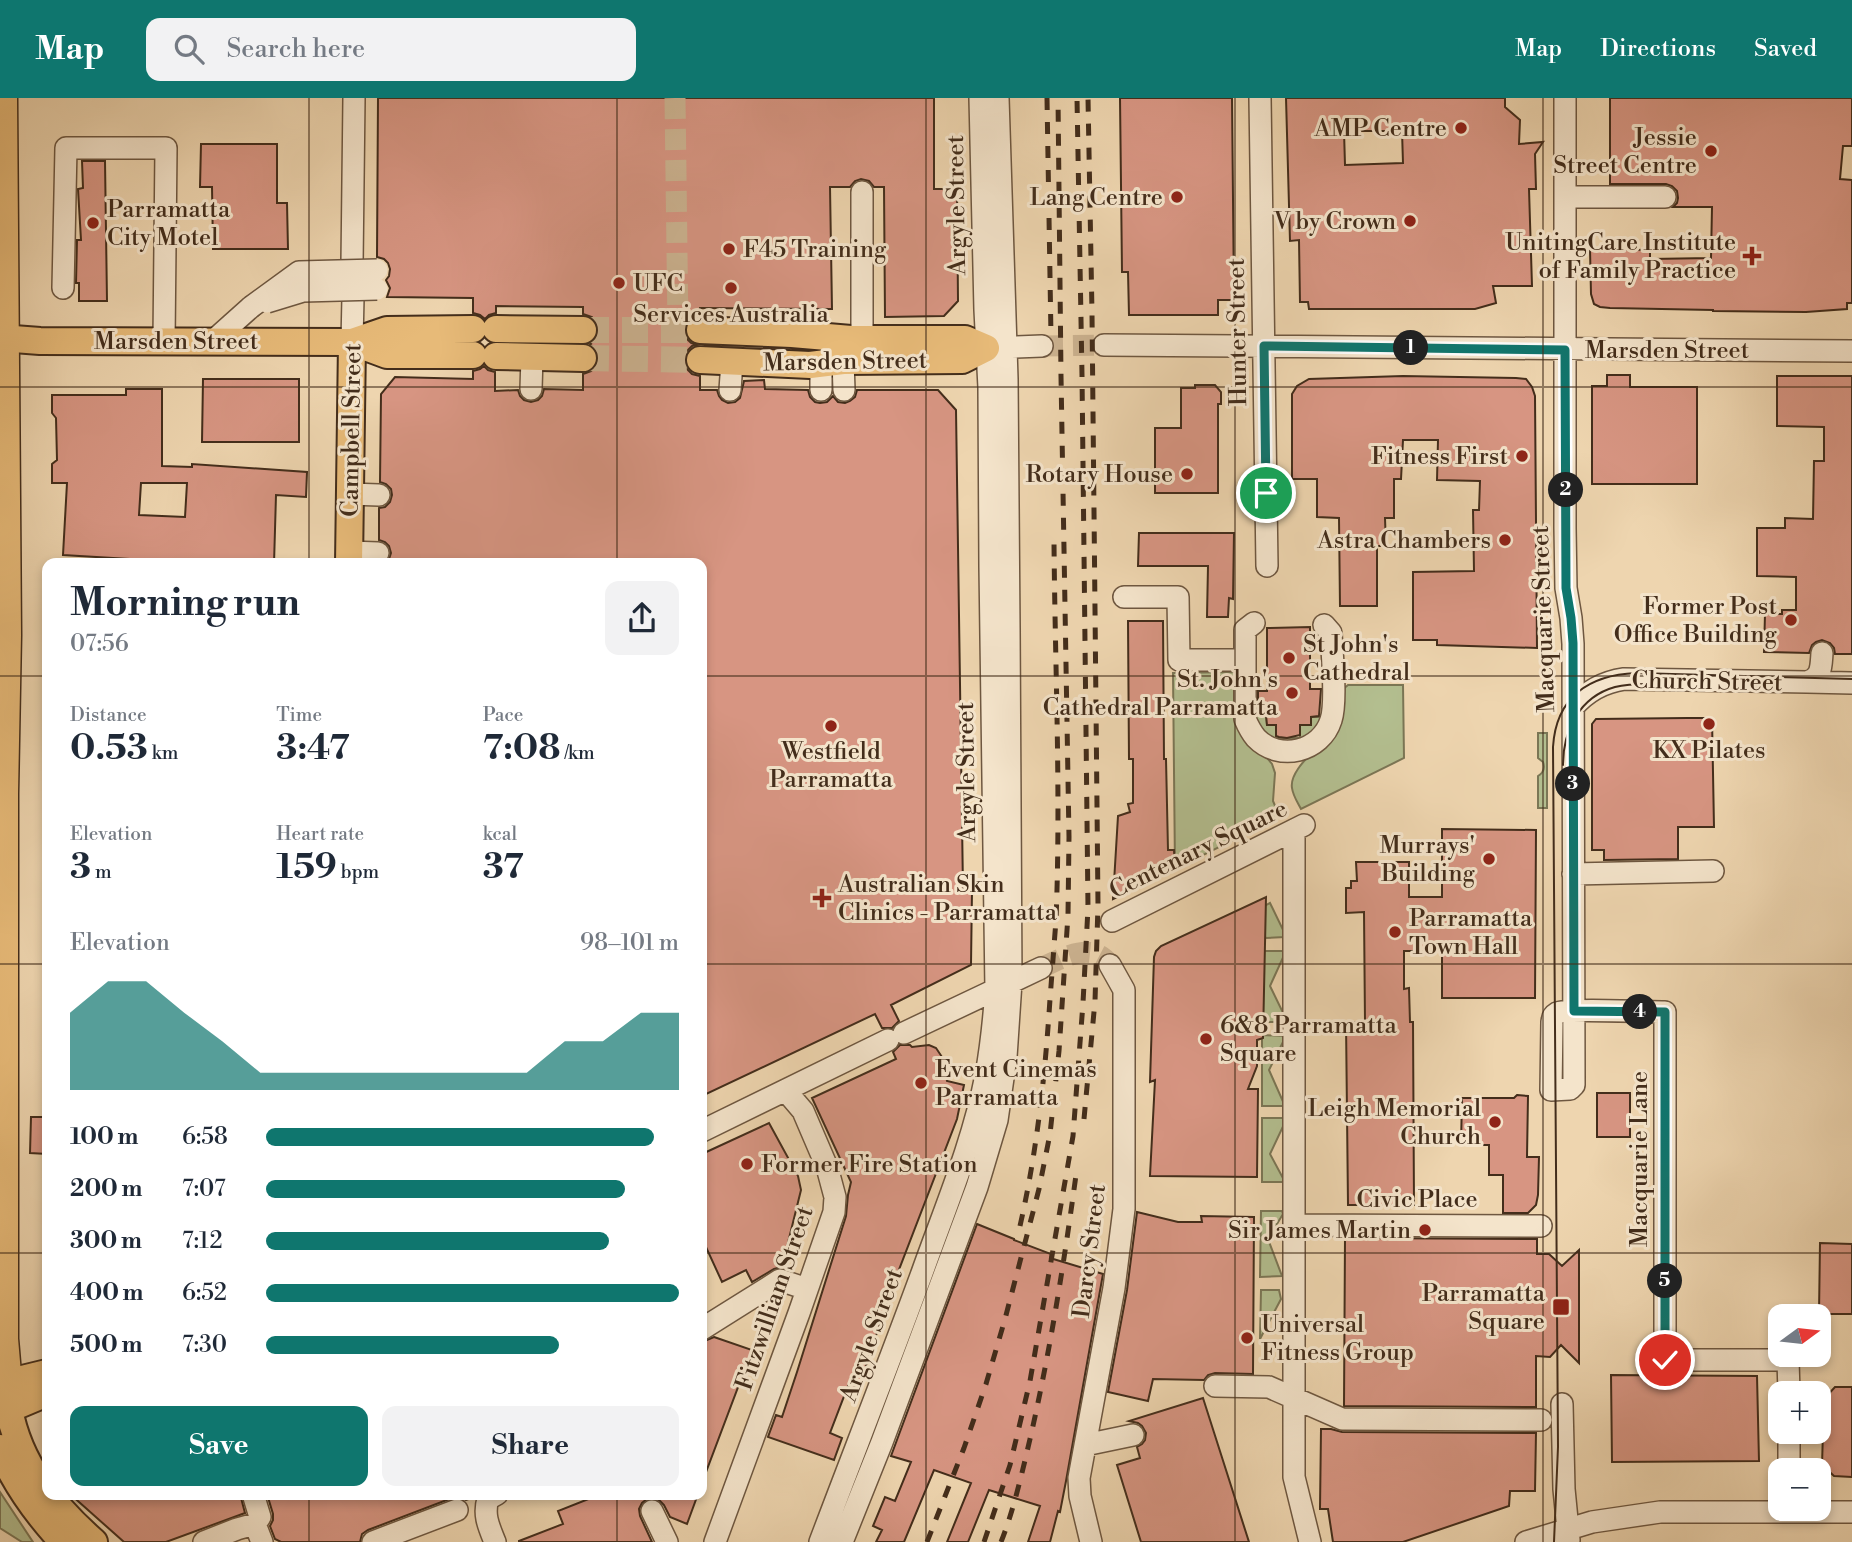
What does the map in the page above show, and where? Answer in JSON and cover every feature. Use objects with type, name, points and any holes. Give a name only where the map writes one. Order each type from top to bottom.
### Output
[{"type":"highway","points":[[2,98],[6,635],[4,1397]]},
{"type":"main road","name":"Marsden Street","points":[[2,338],[40,341],[352,342],[387,355],[583,330]]},
{"type":"main road","name":"Marsden Street","points":[[700,330],[862,339],[965,339],[996,348]]},
{"type":"main road","name":"Campbell Street","points":[[349,558],[352,342]]},
{"type":"main road","name":"Marsden Street","points":[[484,342],[532,357],[583,358]]},
{"type":"main road","name":"Marsden Street","points":[[700,360],[832,363],[962,360],[996,348]]},
{"type":"main road","points":[[4,1397],[42,1376]]},
{"type":"main road","points":[[4,1397],[42,1393]]},
{"type":"main road","points":[[4,1397],[15,1432],[42,1488]]},
{"type":"main road","points":[[0,1448],[17,1484],[63,1542]]},
{"type":"main road","points":[[52,1500],[94,1542]]},
{"type":"street","points":[[352,264],[354,98]]},
{"type":"street","name":"Argyle Street","points":[[980,98],[996,348]]},
{"type":"street","name":"Argyle Street","points":[[842,1542],[882,1442],[989,1150],[1003,1081],[1004,986],[989,566],[989,388],[996,348],[998,98]]},
{"type":"street","name":"Hunter Street","points":[[1260,98],[1267,566]]},
{"type":"street","name":"Macquarie Street","points":[[1564,98],[1566,588],[1573,643],[1574,1081]]},
{"type":"street","points":[[63,288],[66,148],[166,148],[164,341]]},
{"type":"street","points":[[862,192],[862,339]]},
{"type":"street","points":[[1565,197],[1665,197]]},
{"type":"street","points":[[212,341],[251,307],[299,272],[377,279]]},
{"type":"street","name":"Campbell Street","points":[[352,342],[353,297]]},
{"type":"street","name":"Marsden Street","points":[[1104,345],[1852,351]]},
{"type":"street","name":"Marsden Street","points":[[996,348],[1042,346]]},
{"type":"street","points":[[531,389],[532,357]]},
{"type":"street","points":[[730,390],[732,362]]},
{"type":"street","points":[[821,390],[832,363]]},
{"type":"street","points":[[832,363],[844,390]]},
{"type":"street","points":[[351,494],[379,495]]},
{"type":"street","points":[[349,558],[378,552]]},
{"type":"street","points":[[1124,597],[1178,597],[1179,660],[1244,660]]},
{"type":"street","points":[[1254,623],[1245,630],[1245,719],[1256,738],[1275,750],[1286,752],[1306,748],[1323,736],[1332,718],[1331,633],[1324,625]]},
{"type":"street","name":"Church Street","points":[[1807,682],[1814,680],[1819,673],[1822,653]]},
{"type":"street","name":"Church Street","points":[[1573,707],[1598,687],[1625,679],[1852,683]]},
{"type":"street","name":"Centenary Square","points":[[1112,921],[1301,827],[1294,1225]]},
{"type":"street","points":[[1573,874],[1713,871]]},
{"type":"street","name":"Darcy Street","points":[[1091,1542],[1079,1488],[1114,1287],[1124,1209],[1124,990],[1110,965]]},
{"type":"street","points":[[707,1129],[1041,968]]},
{"type":"street","name":"Argyle Street","points":[[820,1542],[970,1138],[986,1076],[993,1025],[1004,986]]},
{"type":"street","name":"Macquarie Lane","points":[[1574,1011],[1665,1012],[1665,1360],[1788,1360],[1788,1381]]},
{"type":"street","name":"Fitzwilliam Street","points":[[715,1542],[802,1287],[822,1202],[817,1172],[791,1116],[786,1091]]},
{"type":"street","points":[[1294,1225],[1294,1477],[1310,1542]]},
{"type":"street","name":"Civic Place","points":[[1294,1225],[1541,1226]]},
{"type":"street","points":[[707,1326],[780,1280],[802,1287]]},
{"type":"street","name":"Fitzwilliam Street","points":[[704,1542],[802,1287]]},
{"type":"street","points":[[1215,1386],[1269,1387],[1342,1419],[1541,1420]]},
{"type":"street","points":[[1562,1404],[1563,1489],[1569,1535]]},
{"type":"street","points":[[1085,1445],[1133,1436]]},
{"type":"street","points":[[204,1542],[237,1529],[258,1533],[260,1517],[255,1500]]},
{"type":"street","points":[[373,1542],[453,1508],[493,1501]]},
{"type":"street","points":[[493,1501],[487,1521],[495,1542]]},
{"type":"street","points":[[493,1501],[508,1542]]},
{"type":"street","points":[[1526,1542],[1569,1535],[1607,1519],[1660,1512],[1768,1510]]},
{"type":"street","points":[[652,1511],[667,1542]]},
{"type":"street","points":[[1831,1511],[1852,1512]]},
{"type":"green space","points":[[1234,672],[1236,719],[1272,764],[1275,773],[1273,801],[1280,817],[1175,869],[1173,673]]},
{"type":"green space","points":[[1348,685],[1403,685],[1404,758],[1301,809],[1294,797],[1294,775],[1328,733],[1342,690]]},
{"type":"green space","points":[[1252,715],[1266,715],[1267,725],[1276,725],[1277,738],[1300,738],[1300,725],[1310,725],[1311,717],[1326,717],[1307,740],[1271,742]]},
{"type":"green space","points":[[1538,733],[1547,733],[1547,808],[1538,808],[1538,776],[1544,766],[1538,758]]},
{"type":"green space","points":[[1270,903],[1285,937],[1266,938],[1263,934],[1261,908]]},
{"type":"green space","points":[[1262,951],[1286,951],[1270,986],[1287,1021],[1285,1022],[1261,1022]]},
{"type":"green space","points":[[1262,1035],[1286,1036],[1269,1070],[1285,1106],[1262,1106]]},
{"type":"green space","points":[[1262,1118],[1287,1118],[1270,1154],[1283,1182],[1262,1182]]},
{"type":"green space","points":[[1261,1211],[1282,1211],[1283,1214],[1268,1239],[1282,1276],[1260,1277]]},
{"type":"green space","points":[[1261,1290],[1279,1290],[1281,1299],[1260,1339]]},
{"type":"green space","points":[[0,1492],[33,1542],[22,1542],[0,1528]]},
{"type":"building","name":"Westfield Parramatta","points":[[378,98],[934,98],[934,189],[957,189],[958,301],[944,316],[885,317],[884,187],[874,187],[869,181],[861,179],[850,187],[830,187],[832,309],[700,308],[700,314],[687,321],[684,330],[686,338],[697,345],[686,352],[686,368],[692,374],[700,376],[700,390],[717,390],[722,400],[728,403],[740,398],[744,381],[764,380],[765,389],[808,390],[810,397],[820,403],[827,402],[833,396],[838,402],[845,403],[855,397],[857,390],[938,390],[956,410],[963,889],[972,890],[971,965],[891,1005],[899,1021],[892,1028],[882,1028],[875,1014],[707,1094],[707,558],[389,558],[389,546],[379,540],[379,508],[390,502],[392,495],[391,489],[380,482],[381,394],[395,377],[473,379],[473,371],[484,366],[495,372],[495,391],[518,390],[524,400],[531,402],[542,396],[544,389],[583,390],[583,374],[596,367],[599,359],[590,344],[596,339],[599,330],[592,317],[583,314],[583,307],[496,306],[496,313],[485,319],[473,313],[473,298],[387,297],[390,288],[386,280],[390,269],[384,259],[377,257]]},
{"type":"building","name":"Lang Centre","points":[[1120,98],[1232,98],[1234,300],[1218,300],[1218,315],[1129,315],[1128,272],[1122,272]]},
{"type":"building","name":"V by Crown","points":[[1286,98],[1505,98],[1505,107],[1520,120],[1519,144],[1543,142],[1535,154],[1536,189],[1529,189],[1532,286],[1493,286],[1496,303],[1475,309],[1309,309],[1308,302],[1300,302],[1299,240],[1290,241]],"holes":[[[1344,131],[1402,131],[1403,163],[1345,165]]]},
{"type":"building","points":[[1610,98],[1852,98],[1852,146],[1843,146],[1840,179],[1852,180],[1852,303],[1847,303],[1847,309],[1806,312],[1713,311],[1610,308],[1594,304],[1591,294],[1590,249],[1650,250],[1650,259],[1711,258],[1712,207],[1673,207],[1677,203],[1677,191],[1666,184],[1610,184]]},
{"type":"building","points":[[201,144],[277,144],[277,203],[287,203],[288,249],[213,249],[212,187],[200,187]]},
{"type":"building","name":"Parramatta City Motel","points":[[82,161],[105,161],[107,301],[79,301],[79,283],[76,283],[77,240],[81,240],[78,189],[83,188]]},
{"type":"building","points":[[1607,375],[1630,375],[1630,387],[1697,387],[1697,484],[1592,484],[1592,386],[1607,386]]},
{"type":"building","points":[[1403,376],[1516,378],[1526,379],[1532,387],[1535,396],[1537,648],[1437,645],[1437,640],[1413,640],[1413,572],[1474,571],[1473,510],[1479,510],[1480,481],[1437,480],[1438,440],[1403,440],[1401,479],[1394,479],[1394,518],[1385,518],[1386,546],[1377,546],[1377,606],[1340,606],[1339,518],[1317,517],[1317,479],[1292,479],[1292,394],[1297,386],[1309,379]]},
{"type":"building","points":[[1777,376],[1852,376],[1852,654],[1835,654],[1830,643],[1822,640],[1812,645],[1809,653],[1764,652],[1765,614],[1782,614],[1782,610],[1796,610],[1796,577],[1757,576],[1757,528],[1785,528],[1785,518],[1813,519],[1814,461],[1824,461],[1824,427],[1777,426]]},
{"type":"building","points":[[203,379],[299,379],[299,442],[202,442]]},
{"type":"building","name":"Rotary House","points":[[1195,385],[1215,385],[1221,392],[1221,404],[1218,404],[1218,493],[1155,493],[1155,428],[1181,428],[1181,388],[1195,388]]},
{"type":"building","points":[[126,389],[162,389],[162,466],[192,467],[192,464],[307,472],[306,497],[276,495],[274,558],[113,558],[63,555],[67,483],[52,483],[52,464],[57,460],[56,418],[52,413],[52,395],[126,395]],"holes":[[[141,483],[187,483],[185,517],[139,515]]]},
{"type":"building","points":[[1139,533],[1234,533],[1233,599],[1229,598],[1228,617],[1207,617],[1208,566],[1138,566]]},
{"type":"building","points":[[1128,621],[1163,621],[1168,850],[1174,850],[1175,869],[1113,899],[1118,816],[1130,812],[1128,804],[1133,803],[1133,759],[1129,759]]},
{"type":"building","name":"St John's Cathedral","points":[[1310,627],[1310,689],[1321,689],[1319,716],[1311,717],[1311,725],[1300,725],[1300,735],[1279,737],[1276,736],[1276,725],[1267,725],[1266,715],[1258,715],[1258,691],[1267,691],[1267,628]]},
{"type":"building","points":[[1712,718],[1714,827],[1678,827],[1678,859],[1604,860],[1604,850],[1592,850],[1592,724],[1596,719]]},
{"type":"building","points":[[1442,829],[1536,830],[1535,998],[1442,998],[1442,951],[1404,951],[1404,989],[1409,988],[1410,1022],[1413,1022],[1414,1205],[1348,1205],[1346,1022],[1365,1022],[1364,912],[1346,913],[1346,888],[1351,888],[1351,881],[1357,881],[1356,862],[1409,862],[1409,897],[1442,897]]},
{"type":"building","name":"6&8 Parramatta Square","points":[[1266,897],[1263,1038],[1257,1040],[1257,1066],[1248,1089],[1258,1089],[1257,1177],[1150,1176],[1155,1080],[1150,1082],[1156,951],[1161,946]]},
{"type":"building","points":[[900,1045],[929,1045],[936,1048],[944,1060],[947,1081],[964,1085],[957,1119],[890,1293],[859,1387],[855,1385],[854,1389],[848,1386],[830,1433],[842,1438],[834,1460],[768,1437],[776,1415],[782,1417],[797,1372],[846,1216],[851,1182],[812,1098],[896,1059],[893,1052]]},
{"type":"building","points":[[1597,1093],[1630,1093],[1630,1137],[1597,1137]]},
{"type":"building","points":[[1517,1095],[1528,1096],[1527,1157],[1539,1157],[1538,1195],[1536,1205],[1528,1213],[1503,1213],[1503,1175],[1489,1175],[1489,1145],[1461,1145],[1462,1098],[1514,1098]]},
{"type":"building","points":[[31,1117],[42,1117],[42,1154],[30,1153]]},
{"type":"building","points":[[769,1123],[798,1176],[801,1190],[782,1267],[752,1282],[746,1270],[722,1282],[707,1249],[707,1152]]},
{"type":"building","points":[[1137,1212],[1178,1222],[1202,1222],[1201,1216],[1254,1217],[1253,1374],[1215,1373],[1204,1380],[1153,1379],[1148,1401],[1108,1392],[1127,1290]]},
{"type":"building","points":[[977,1224],[1051,1254],[1050,1258],[1103,1274],[1060,1512],[1058,1511],[1050,1542],[1028,1542],[1040,1506],[989,1490],[968,1542],[947,1542],[971,1483],[934,1470],[904,1542],[876,1542],[882,1530],[873,1526],[885,1497],[895,1501],[911,1462],[891,1456]]},
{"type":"building","points":[[1345,1238],[1537,1239],[1537,1254],[1549,1254],[1562,1266],[1579,1250],[1579,1363],[1561,1345],[1550,1357],[1536,1356],[1536,1407],[1344,1406]]},
{"type":"building","points":[[1820,1243],[1852,1244],[1852,1314],[1831,1314],[1831,1304],[1819,1304]]},
{"type":"building","points":[[714,1337],[752,1350],[707,1469],[707,1340]]},
{"type":"building","points":[[1611,1375],[1757,1376],[1759,1461],[1612,1462]]},
{"type":"building","points":[[1835,1387],[1852,1387],[1852,1477],[1834,1476],[1831,1473],[1831,1458],[1822,1458],[1823,1444],[1831,1444],[1831,1391]]},
{"type":"building","points":[[1203,1398],[1249,1542],[1141,1542],[1117,1465],[1140,1458],[1137,1447],[1145,1440],[1146,1433],[1142,1426],[1129,1421]]},
{"type":"building","points":[[1321,1429],[1342,1432],[1536,1433],[1535,1491],[1510,1491],[1509,1506],[1403,1542],[1333,1542],[1328,1509],[1320,1509]]},
{"type":"building","points":[[77,1500],[242,1500],[245,1513],[166,1542],[124,1542]]},
{"type":"building","points":[[269,1500],[447,1500],[368,1530],[362,1534],[360,1542],[281,1542],[275,1539],[270,1526],[273,1514]]},
{"type":"building","points":[[586,1500],[646,1500],[639,1509],[640,1516],[652,1542],[519,1542],[563,1524],[558,1511]]},
{"type":"building","points":[[659,1500],[696,1500],[687,1524],[670,1517]]},
{"type":"tunnel","points":[[675,98],[678,330]]},
{"type":"tunnel","points":[[583,330],[700,330]]},
{"type":"tunnel","points":[[1042,346],[1104,345]]},
{"type":"tunnel","points":[[583,358],[700,360]]},
{"type":"tunnel","points":[[1041,968],[1068,956],[1086,952],[1103,958],[1110,965]]},
{"type":"tram line","points":[[1554,1542],[1558,1447],[1553,747],[1561,715],[1578,692],[1604,678],[1619,675],[1636,673],[1852,679]]},
{"type":"tram line","points":[[1563,765],[1570,728],[1583,707],[1592,699],[1615,687],[1660,684]]},
{"type":"railway","points":[[1047,98],[1051,336]]},
{"type":"railway","points":[[927,1542],[964,1448],[1005,1319],[1039,1189],[1050,1134],[1059,1051],[1068,915],[1069,837],[1058,98]]},
{"type":"railway","points":[[984,1542],[1010,1465],[1030,1381],[1073,1136],[1083,1003],[1088,908],[1077,98]]},
{"type":"railway","points":[[1084,1119],[1095,1001],[1098,905],[1088,98]]},
{"type":"railway","points":[[1020,1226],[1040,1113],[1056,920],[1058,778],[1054,542]]},
{"type":"railway","points":[[1001,1542],[1017,1491],[1037,1406],[1056,1307],[1076,1175]]},
{"type":"place","name":"AMP Centre","points":[[1461,128]]},
{"type":"place","name":"Jessie Street Centre","points":[[1711,151]]},
{"type":"place","name":"Lang Centre","points":[[1177,197]]},
{"type":"place","name":"V by Crown","points":[[1410,221]]},
{"type":"place","name":"Parramatta City Motel","points":[[93,223]]},
{"type":"place","name":"F45 Training","points":[[729,249]]},
{"type":"place","name":"UnitingCare Institute of Family Practice","points":[[1752,256]]},
{"type":"place","name":"UFC","points":[[619,283]]},
{"type":"place","name":"Services Australia","points":[[731,288]]},
{"type":"place","name":"Fitness First","points":[[1522,456]]},
{"type":"place","name":"Rotary House","points":[[1187,474]]},
{"type":"place","name":"Astra Chambers","points":[[1505,540]]},
{"type":"place","name":"Former Post Office Building","points":[[1791,620]]},
{"type":"place","name":"St John's Cathedral","points":[[1289,658]]},
{"type":"place","name":"St. John's Cathedral Parramatta","points":[[1292,693]]},
{"type":"place","name":"KX Pilates","points":[[1709,724]]},
{"type":"place","name":"Westfield Parramatta","points":[[831,726]]},
{"type":"place","name":"Murrays' Building","points":[[1489,859]]},
{"type":"place","name":"Australian Skin Clinics - Parramatta","points":[[822,898]]},
{"type":"place","name":"Parramatta Town Hall","points":[[1395,932]]},
{"type":"place","name":"6&8 Parramatta Square","points":[[1206,1039]]},
{"type":"place","name":"Event Cinemas Parramatta","points":[[921,1083]]},
{"type":"place","name":"Leigh Memorial Church","points":[[1495,1122]]},
{"type":"place","name":"Former Fire Station","points":[[747,1164]]},
{"type":"place","name":"Sir James Martin","points":[[1425,1230]]},
{"type":"place","name":"Parramatta Square","points":[[1561,1307]]},
{"type":"place","name":"Universal Fitness Group","points":[[1247,1338]]},
{"type":"route","points":[[1266,493],[1264,346],[1565,350],[1566,588],[1573,643],[1574,1011],[1665,1012],[1665,1360]]}]
